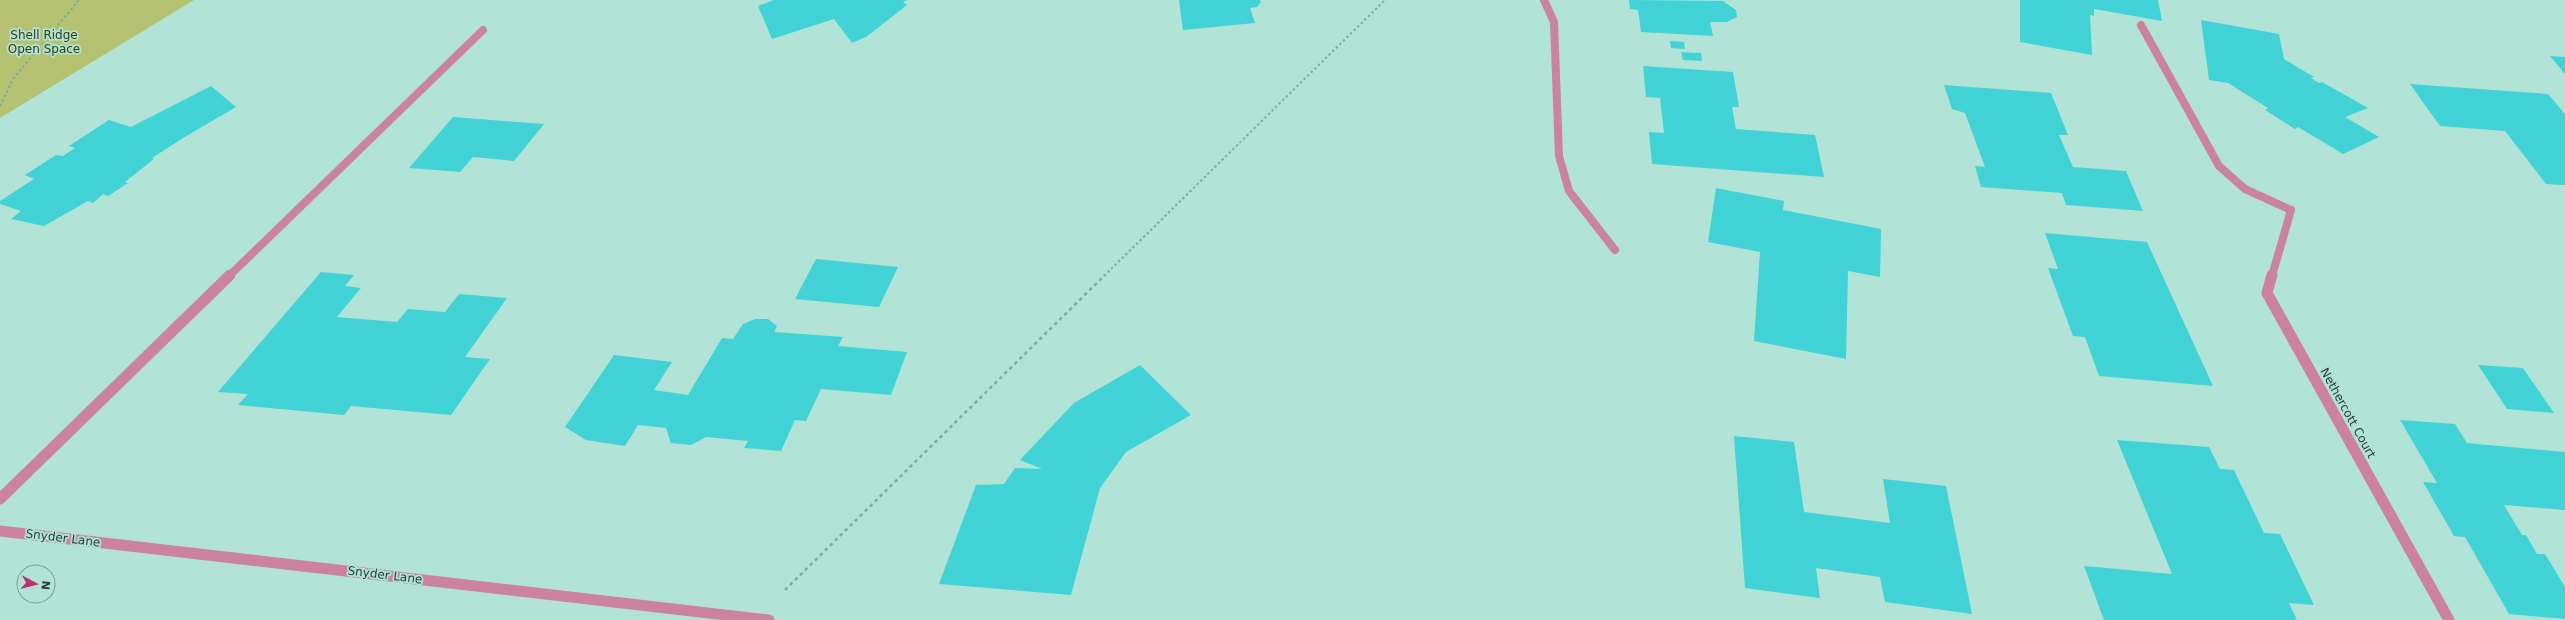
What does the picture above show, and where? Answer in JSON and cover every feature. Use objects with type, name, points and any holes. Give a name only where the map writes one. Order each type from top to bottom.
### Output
[{"type":"street","points":[[1544,0],[1554,22],[1559,156],[1570,191],[1615,250]]},
{"type":"street","name":"Nethercott Court","points":[[2141,25],[2219,166],[2245,189],[2291,210],[2267,293],[2449,620]]},
{"type":"street","points":[[0,499],[483,30]]},
{"type":"street","name":"Snyder Lane","points":[[0,531],[769,620]]},
{"type":"path","points":[[0,106],[13,79],[79,0]]},
{"type":"path","points":[[755,618],[1385,0]]},
{"type":"green space","name":"Shell Ridge Open Space","points":[[0,0],[194,0],[0,118]]},
{"type":"building","points":[[774,0],[908,0],[903,2],[907,5],[866,37],[852,43],[834,19],[772,39],[758,6]]},
{"type":"building","points":[[1179,0],[1260,0],[1261,2],[1257,7],[1250,8],[1255,23],[1183,30]]},
{"type":"building","points":[[1629,0],[1723,1],[1736,10],[1737,17],[1727,22],[1710,22],[1713,36],[1641,32],[1638,10],[1630,9]]},
{"type":"building","points":[[2020,0],[2158,0],[2162,21],[2094,9],[2094,16],[2090,15],[2092,55],[2020,42]]},
{"type":"building","points":[[2201,20],[2279,34],[2284,59],[2314,77],[2311,78],[2319,83],[2322,82],[2368,108],[2345,117],[2379,137],[2343,154],[2298,127],[2295,129],[2265,110],[2268,108],[2228,83],[2209,80]]},
{"type":"building","points":[[1670,41],[1684,42],[1685,49],[1671,48]]},
{"type":"building","points":[[1681,52],[1701,53],[1702,61],[1683,60]]},
{"type":"building","points":[[2550,56],[2565,57],[2565,74]]},
{"type":"building","points":[[1643,66],[1733,72],[1739,107],[1732,107],[1736,129],[1815,135],[1824,177],[1652,164],[1649,132],[1664,133],[1660,98],[1646,97]]},
{"type":"building","points":[[2410,84],[2548,94],[2565,114],[2565,185],[2546,184],[2505,131],[2440,126]]},
{"type":"building","points":[[1944,85],[2051,93],[2068,135],[2059,135],[2073,167],[2126,171],[2143,211],[2066,205],[2062,193],[1981,187],[1975,166],[1985,167],[1965,113],[1952,109]]},
{"type":"building","points":[[211,86],[236,107],[152,158],[154,159],[125,182],[128,183],[108,196],[103,194],[93,203],[88,201],[44,226],[11,219],[21,211],[0,204],[0,201],[34,179],[25,175],[56,155],[63,156],[75,148],[69,146],[109,120],[131,127]]},
{"type":"building","points":[[453,117],[544,124],[514,161],[473,157],[460,172],[409,168]]},
{"type":"building","points":[[1716,188],[1784,201],[1783,210],[1881,229],[1880,277],[1848,271],[1846,359],[1754,341],[1760,252],[1708,242]]},
{"type":"building","points":[[2045,233],[2147,242],[2213,386],[2099,376],[2085,337],[2073,336],[2048,268],[2058,269]]},
{"type":"building","points":[[816,259],[898,267],[879,307],[795,299]]},
{"type":"building","points":[[321,272],[354,275],[345,286],[361,288],[337,317],[397,322],[408,309],[445,312],[459,294],[507,298],[465,357],[490,359],[451,415],[351,406],[344,415],[238,405],[248,394],[218,392]]},
{"type":"building","points":[[755,319],[768,319],[777,326],[774,332],[843,337],[838,346],[907,352],[891,395],[821,389],[806,421],[795,420],[781,451],[744,448],[748,441],[706,437],[691,445],[671,443],[666,428],[638,425],[625,446],[586,440],[565,427],[614,355],[672,362],[654,390],[688,395],[722,338],[733,339],[743,324]]},
{"type":"building","points":[[1140,365],[1191,415],[1126,452],[1100,488],[1071,595],[939,584],[976,485],[1004,484],[1015,468],[1042,469],[1020,460],[1074,403]]},
{"type":"building","points":[[2478,365],[2523,368],[2554,413],[2507,409]]},
{"type":"building","points":[[2400,420],[2455,424],[2467,443],[2565,452],[2565,510],[2504,505],[2522,535],[2526,535],[2537,554],[2545,554],[2565,587],[2565,619],[2509,614],[2465,537],[2454,536],[2423,482],[2437,483]]},
{"type":"building","points":[[1734,436],[1794,442],[1804,512],[1890,523],[1883,479],[1946,486],[1972,614],[1885,602],[1880,577],[1816,568],[1820,598],[1745,588]]},
{"type":"building","points":[[2117,440],[2209,447],[2220,469],[2234,470],[2264,533],[2280,534],[2314,605],[2289,603],[2297,620],[2104,620],[2084,566],[2172,574]]}]
